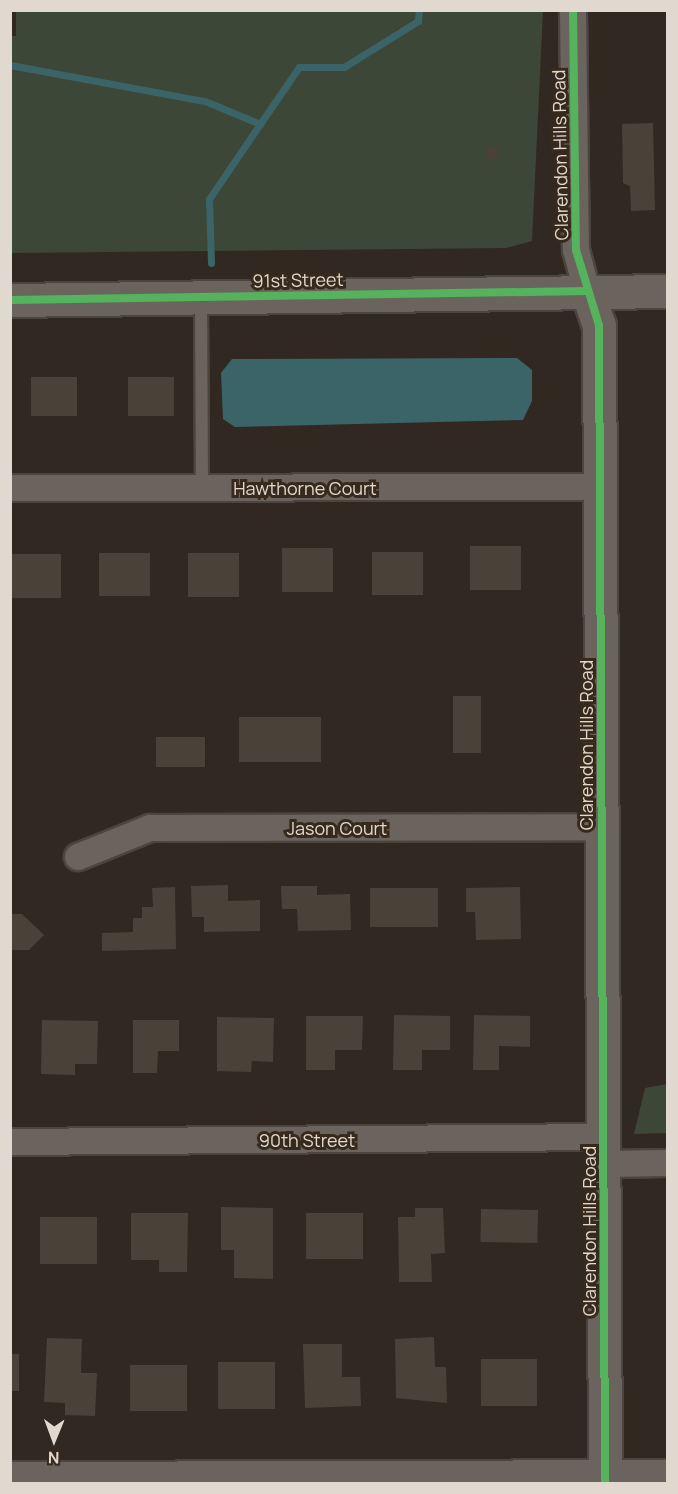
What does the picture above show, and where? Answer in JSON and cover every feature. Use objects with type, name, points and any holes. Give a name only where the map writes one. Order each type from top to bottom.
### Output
[{"type":"street","name":"Clarendon Hills Road","points":[[573,10],[576,250],[599,325],[605,1479]]},
{"type":"street","name":"91st Street","points":[[10,300],[668,291]]},
{"type":"street","name":"Hawthorne Court","points":[[10,488],[600,487]]},
{"type":"street","name":"Jason Court","points":[[78,857],[150,828],[602,827]]},
{"type":"street","name":"90th Street","points":[[10,1142],[603,1151],[668,1163]]},
{"type":"street","points":[[10,1475],[605,1479],[668,1473]]},
{"type":"lane","points":[[201,297],[202,488]]},
{"type":"green space","points":[[16,10],[543,11],[532,241],[506,248],[11,253],[10,36],[16,36]]},
{"type":"green space","points":[[667,1084],[667,1133],[634,1134],[645,1088]]},
{"type":"water","points":[[517,358],[532,370],[532,401],[523,420],[235,427],[223,419],[221,373],[232,359]]},
{"type":"building","points":[[653,123],[655,210],[631,211],[630,186],[623,183],[622,124]]},
{"type":"building","points":[[487,146],[499,147],[497,159],[485,158]]},
{"type":"building","points":[[31,377],[77,377],[77,416],[31,416]]},
{"type":"building","points":[[128,377],[174,377],[174,416],[128,416]]},
{"type":"building","points":[[470,546],[521,546],[521,590],[470,590]]},
{"type":"building","points":[[282,548],[333,548],[333,592],[282,592]]},
{"type":"building","points":[[372,552],[423,552],[423,595],[372,595]]},
{"type":"building","points":[[99,553],[150,553],[150,596],[99,596]]},
{"type":"building","points":[[188,553],[239,553],[239,597],[188,597]]},
{"type":"building","points":[[10,554],[61,554],[61,598],[10,598]]},
{"type":"building","points":[[453,696],[481,696],[481,753],[453,753]]},
{"type":"building","points":[[239,717],[321,717],[321,762],[239,762]]},
{"type":"building","points":[[156,737],[205,737],[205,767],[156,767]]},
{"type":"building","points":[[228,885],[228,901],[260,900],[260,931],[204,932],[204,917],[192,917],[191,886]]},
{"type":"building","points":[[281,886],[317,886],[317,895],[350,894],[351,930],[298,931],[297,909],[282,909]]},
{"type":"building","points":[[175,887],[176,949],[102,951],[102,933],[133,932],[133,918],[142,918],[142,907],[153,907],[152,888]]},
{"type":"building","points":[[520,887],[521,939],[476,940],[475,912],[466,912],[466,888]]},
{"type":"building","points":[[370,888],[438,888],[438,927],[370,927]]},
{"type":"building","points":[[10,914],[22,914],[44,935],[29,950],[10,950]]},
{"type":"building","points":[[394,1015],[450,1016],[450,1050],[422,1050],[422,1070],[393,1070]]},
{"type":"building","points":[[474,1015],[530,1016],[530,1047],[499,1046],[499,1070],[473,1070]]},
{"type":"building","points":[[306,1016],[363,1016],[362,1050],[335,1050],[335,1070],[306,1070]]},
{"type":"building","points":[[217,1017],[274,1018],[273,1062],[252,1061],[251,1072],[217,1071]]},
{"type":"building","points":[[42,1020],[98,1021],[97,1064],[75,1064],[75,1075],[41,1074]]},
{"type":"building","points":[[133,1020],[179,1020],[179,1051],[158,1051],[157,1073],[133,1073]]},
{"type":"building","points":[[221,1207],[273,1208],[273,1279],[234,1278],[234,1250],[221,1250]]},
{"type":"building","points":[[415,1208],[443,1208],[445,1253],[431,1254],[432,1282],[399,1282],[398,1217],[415,1217]]},
{"type":"building","points":[[481,1209],[538,1210],[537,1243],[480,1242]]},
{"type":"building","points":[[131,1213],[188,1213],[187,1272],[159,1272],[159,1260],[131,1260]]},
{"type":"building","points":[[306,1213],[363,1213],[363,1259],[306,1259]]},
{"type":"building","points":[[40,1217],[97,1217],[97,1264],[40,1264]]},
{"type":"building","points":[[434,1337],[435,1367],[446,1367],[447,1403],[396,1398],[395,1339]]},
{"type":"building","points":[[47,1338],[82,1339],[81,1373],[97,1373],[95,1416],[65,1415],[65,1403],[44,1402]]},
{"type":"building","points":[[303,1344],[342,1344],[342,1377],[360,1377],[361,1406],[305,1408]]},
{"type":"building","points":[[10,1354],[19,1354],[19,1391],[10,1391]]},
{"type":"building","points":[[481,1359],[537,1359],[537,1406],[481,1406]]},
{"type":"building","points":[[218,1362],[275,1362],[275,1409],[218,1409]]},
{"type":"building","points":[[130,1365],[187,1365],[187,1411],[130,1411]]},
{"type":"waterway","points":[[10,65],[205,101],[260,124],[299,67],[344,67],[418,21],[419,10]]},
{"type":"waterway","points":[[211,263],[209,199],[260,124]]},
{"type":"cycle path","points":[[573,10],[576,250],[599,325],[605,1484]]},
{"type":"cycle path","points":[[10,300],[587,291]]}]
